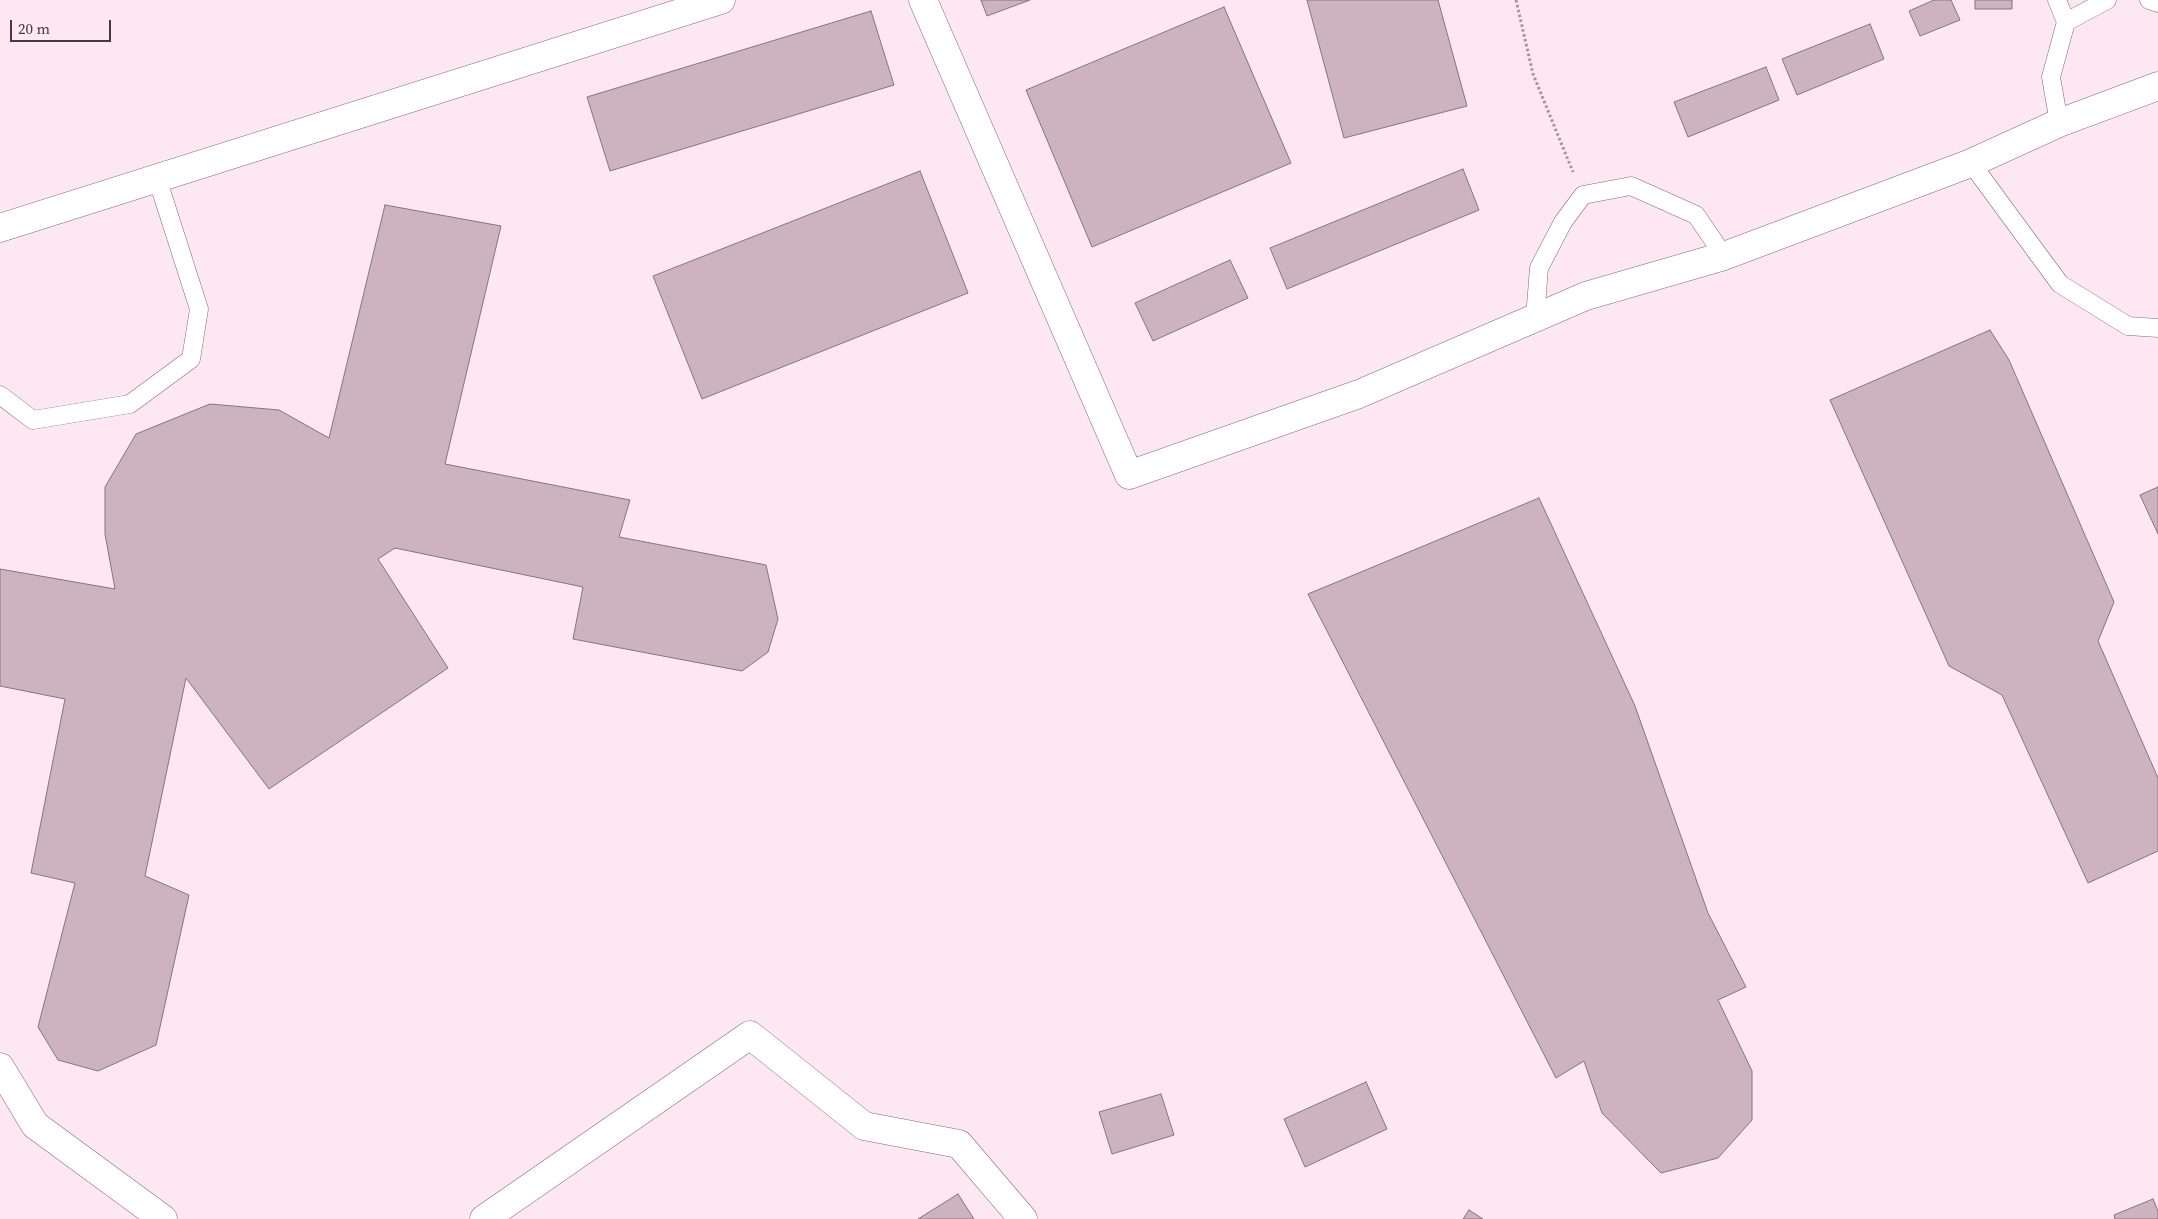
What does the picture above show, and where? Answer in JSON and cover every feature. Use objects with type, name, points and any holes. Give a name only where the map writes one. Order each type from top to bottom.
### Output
[{"type":"street","points":[[0,228],[721,0]]},
{"type":"street","points":[[923,0],[1129,475],[1359,394],[1586,296],[1724,256],[1971,163],[2059,122],[2158,86]]},
{"type":"street","points":[[484,1219],[750,1034],[864,1126],[959,1144],[1022,1219]]},
{"type":"street","points":[[0,1067],[35,1125],[163,1219]]},
{"type":"lane","points":[[2057,0],[2066,22],[2051,77],[2059,122]]},
{"type":"lane","points":[[2066,22],[2107,0]]},
{"type":"lane","points":[[2149,0],[2158,4]]},
{"type":"lane","points":[[1971,163],[2060,284],[2128,326],[2158,328]]},
{"type":"lane","points":[[0,395],[33,420],[130,404],[191,359],[199,309],[157,178]]},
{"type":"lane","points":[[1535,318],[1539,268],[1563,222],[1583,195],[1631,186],[1696,215],[1724,256]]},
{"type":"path","points":[[1516,0],[1533,74],[1583,195]]},
{"type":"building","points":[[981,0],[1030,0],[987,16]]},
{"type":"building","points":[[1307,0],[1438,0],[1467,106],[1344,138]]},
{"type":"building","points":[[1934,0],[1951,0],[1960,20],[1920,36],[1909,11]]},
{"type":"building","points":[[1975,0],[2012,0],[2012,9],[1975,9]]},
{"type":"building","points":[[1224,7],[1291,163],[1092,247],[1026,90]]},
{"type":"building","points":[[871,11],[894,85],[610,171],[587,97]]},
{"type":"building","points":[[1870,24],[1884,59],[1797,95],[1782,59]]},
{"type":"building","points":[[1766,67],[1779,100],[1688,137],[1674,102]]},
{"type":"building","points":[[1463,169],[1479,210],[1287,289],[1270,248]]},
{"type":"building","points":[[920,171],[968,293],[702,399],[653,276]]},
{"type":"building","points":[[385,205],[501,226],[445,464],[630,500],[619,537],[766,565],[778,619],[768,652],[742,671],[573,639],[583,587],[395,548],[378,559],[448,668],[269,789],[186,678],[145,876],[189,895],[156,1045],[98,1071],[58,1060],[38,1027],[75,883],[31,873],[65,699],[0,686],[0,569],[115,589],[105,534],[105,487],[136,434],[210,404],[279,410],[329,438]]},
{"type":"building","points":[[1230,260],[1248,298],[1153,341],[1135,303]]},
{"type":"building","points":[[1990,330],[2009,360],[2114,602],[2098,641],[2158,778],[2158,851],[2088,883],[2002,695],[1949,666],[1830,400]]},
{"type":"building","points":[[2158,487],[2158,534],[2140,495]]},
{"type":"building","points":[[1539,498],[1635,706],[1708,913],[1746,987],[1718,1000],[1752,1071],[1752,1120],[1718,1158],[1661,1173],[1602,1113],[1584,1061],[1556,1078],[1308,594]]},
{"type":"building","points":[[1366,1082],[1387,1129],[1305,1167],[1284,1119]]},
{"type":"building","points":[[1161,1094],[1174,1135],[1112,1154],[1099,1112]]},
{"type":"building","points":[[958,1194],[974,1219],[918,1219]]},
{"type":"building","points":[[2153,1199],[2158,1211],[2158,1219],[2115,1219],[2114,1215]]},
{"type":"building","points":[[1469,1210],[1483,1219],[1463,1219]]}]
